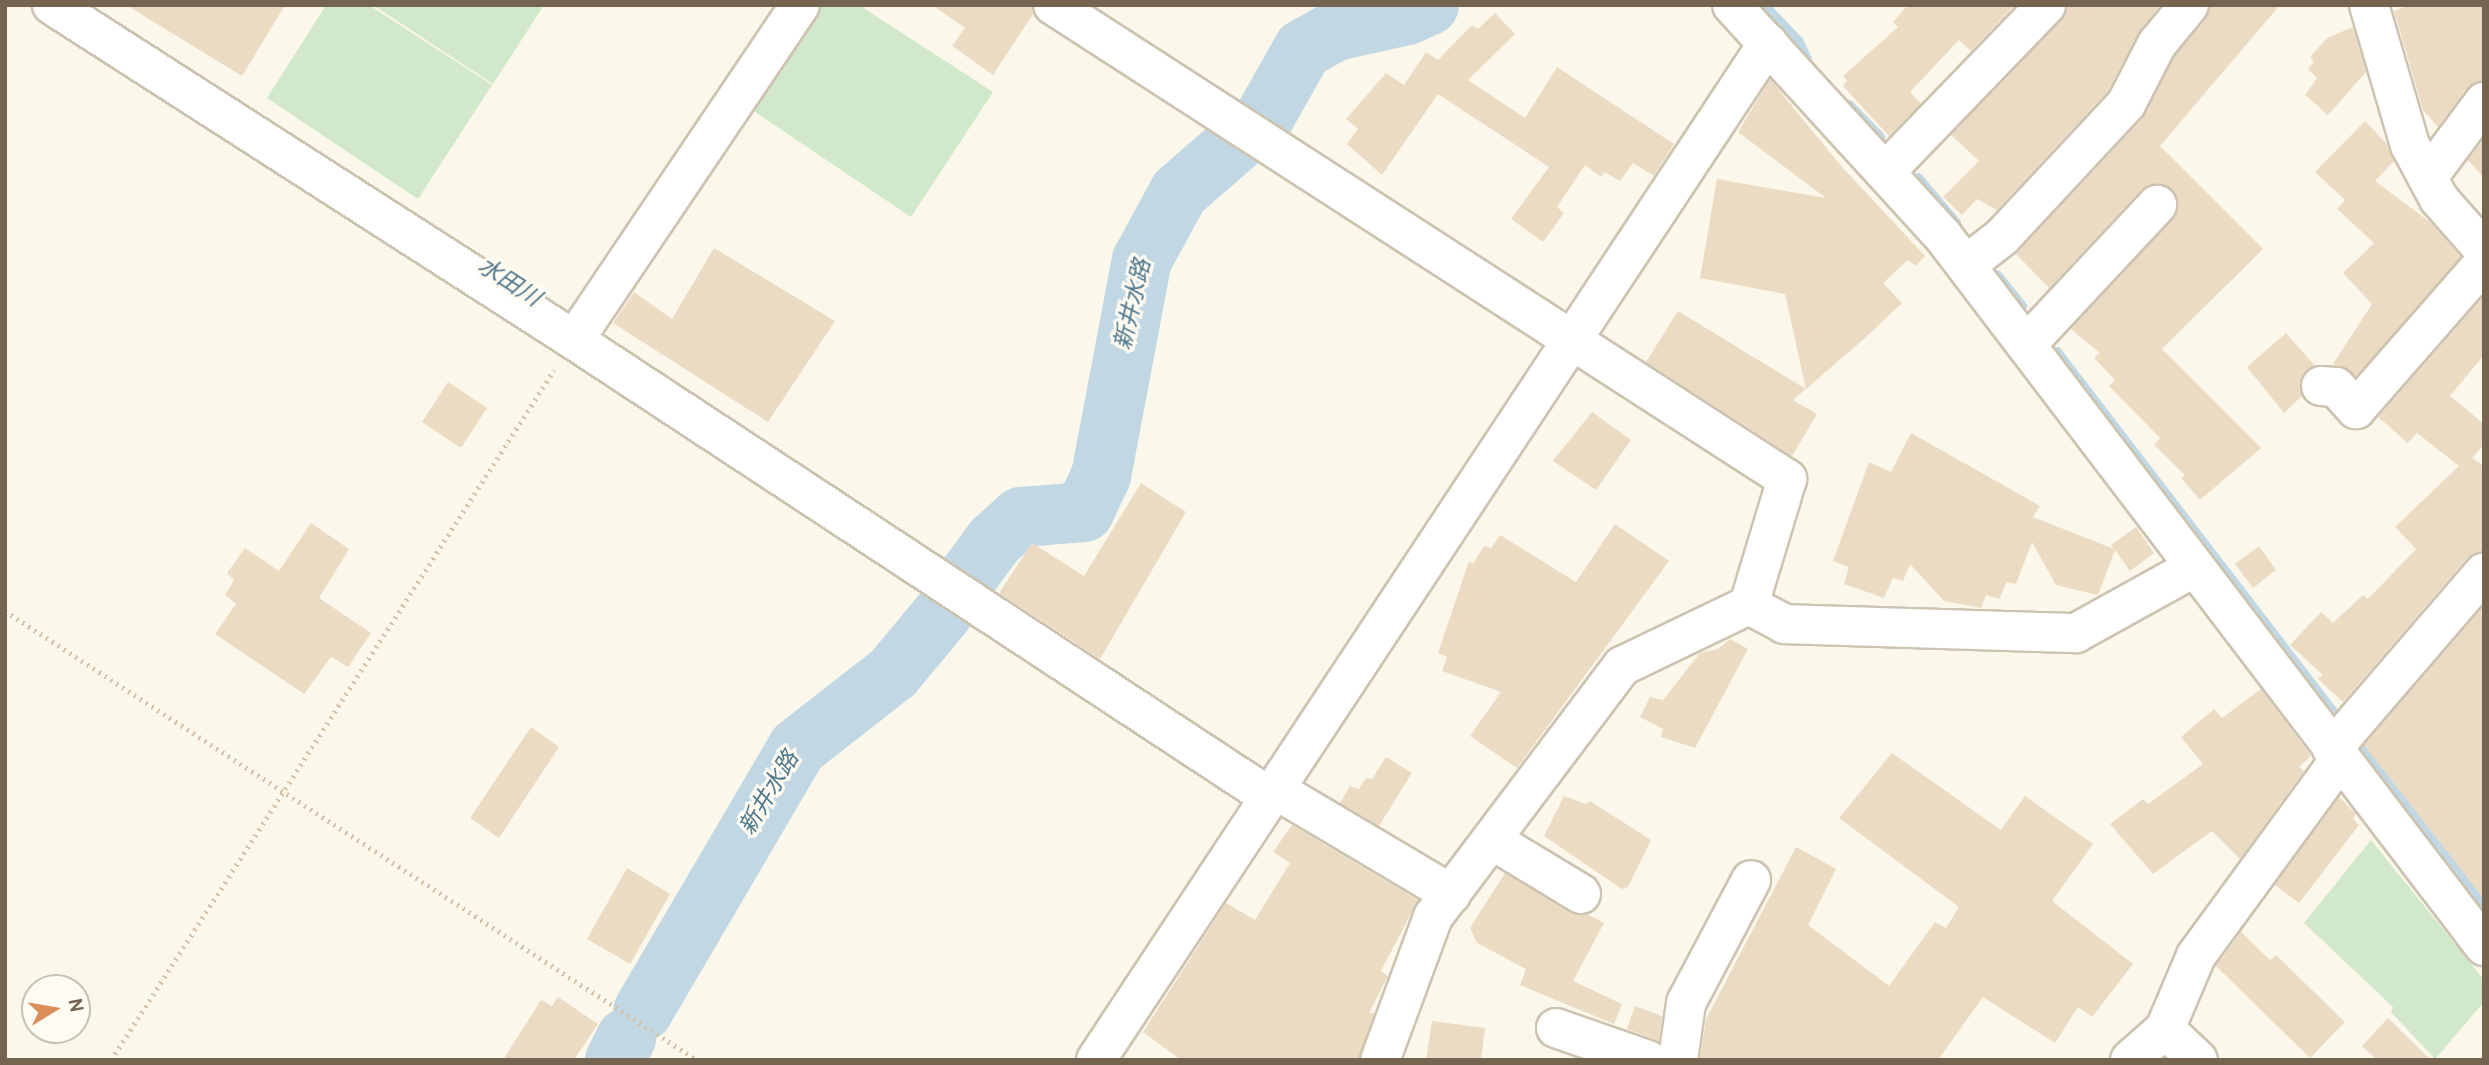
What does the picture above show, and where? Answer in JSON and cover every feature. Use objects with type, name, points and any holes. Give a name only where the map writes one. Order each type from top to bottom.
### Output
[{"type":"street","points":[[52,5],[1274,794],[1451,894]]},
{"type":"street","points":[[574,340],[800,5]]},
{"type":"street","points":[[1053,5],[1787,479],[1749,606],[1622,666],[1433,917],[1380,1060]]},
{"type":"street","points":[[1732,5],[1966,265],[2484,946]]},
{"type":"street","points":[[1885,172],[2046,5]]},
{"type":"street","points":[[1966,265],[2002,237],[2126,104],[2157,44],[2189,5]]},
{"type":"street","points":[[2369,5],[2401,124],[2439,199],[2484,250]]},
{"type":"street","points":[[1101,1058],[1569,339],[1768,43]]},
{"type":"street","points":[[2428,177],[2484,102]]},
{"type":"street","points":[[2026,345],[2157,205]]},
{"type":"street","points":[[2321,386],[2336,387],[2356,409],[2484,263]]},
{"type":"street","points":[[1749,606],[1784,624],[2076,633],[2195,567]]},
{"type":"street","points":[[2130,1060],[2165,1029],[2196,956],[2336,754],[2484,572]]},
{"type":"street","points":[[1492,840],[1581,894]]},
{"type":"street","points":[[1678,1060],[1686,1003],[1751,880]]},
{"type":"street","points":[[1556,1028],[1647,1060]]},
{"type":"street","points":[[2165,1029],[2199,1060]]},
{"type":"path","points":[[111,1060],[574,340]]},
{"type":"path","points":[[5,611],[698,1060]]},
{"type":"green space","points":[[326,5],[369,5],[492,85],[418,199],[267,98]]},
{"type":"green space","points":[[373,5],[544,5],[493,84]]},
{"type":"green space","points":[[814,5],[859,5],[993,92],[911,217],[749,108]]},
{"type":"green space","points":[[2371,840],[2484,980],[2484,1002],[2435,1059],[2391,1012],[2393,1007],[2304,923]]},
{"type":"building","points":[[126,5],[285,5],[242,76]]},
{"type":"building","points":[[932,5],[1031,5],[1033,14],[993,75],[952,46],[965,28]]},
{"type":"building","points":[[1908,5],[2015,5],[1971,51],[1959,40],[1910,92],[1921,104],[1889,136],[1843,86],[1847,81],[1843,76],[1898,27],[1893,22]]},
{"type":"building","points":[[2067,5],[2160,5],[2138,34],[2108,91],[1997,210],[1977,199],[1962,215],[1943,197],[1979,161],[1951,135],[2062,20]]},
{"type":"building","points":[[2210,5],[2280,5],[2160,146],[2263,249],[2162,349],[2261,448],[2200,500],[2181,478],[2185,475],[2154,445],[2160,438],[2109,386],[2115,380],[2094,358],[2100,353],[2071,329],[2173,219],[2178,199],[2172,190],[2161,184],[2141,190],[2038,300],[2049,288],[2016,254],[2142,119],[2175,56],[2206,19]]},
{"type":"building","points":[[2409,5],[2484,5],[2484,81],[2466,89],[2438,127],[2423,110],[2394,11]]},
{"type":"building","points":[[1495,13],[1515,34],[1468,80],[1525,118],[1557,67],[1674,144],[1654,176],[1633,163],[1620,181],[1605,172],[1601,177],[1585,165],[1557,207],[1564,213],[1543,242],[1511,219],[1549,167],[1438,94],[1382,175],[1347,144],[1358,129],[1346,119],[1386,73],[1404,85],[1426,52],[1438,60],[1472,25],[1478,29]]},
{"type":"building","points":[[2353,27],[2366,72],[2328,115],[2305,95],[2317,78],[2308,69],[2314,62],[2310,57],[2327,38]]},
{"type":"building","points":[[1770,79],[1842,167],[1925,256],[1916,266],[1908,260],[1883,283],[1902,303],[1806,389],[1785,294],[1700,278],[1717,179],[1826,198],[1738,132]]},
{"type":"building","points":[[2365,121],[2386,143],[2394,161],[2375,181],[2430,222],[2461,257],[2356,376],[2333,364],[2372,304],[2343,273],[2374,243],[2337,209],[2345,200],[2315,172]]},
{"type":"building","points":[[2484,139],[2484,178],[2468,160]]},
{"type":"building","points":[[714,248],[835,321],[768,422],[613,323],[634,292],[672,319]]},
{"type":"building","points":[[2484,296],[2484,355],[2450,396],[2484,424],[2484,444],[2472,458],[2484,466],[2484,551],[2467,558],[2343,702],[2318,679],[2323,675],[2290,645],[2321,612],[2333,623],[2363,595],[2368,599],[2416,549],[2395,527],[2459,466],[2417,433],[2408,443],[2378,417]]},
{"type":"building","points":[[1678,311],[1806,389],[1793,400],[1817,414],[1792,456],[1646,362]]},
{"type":"building","points":[[2286,333],[2315,366],[2303,374],[2302,396],[2284,413],[2247,367]]},
{"type":"building","points":[[448,382],[487,408],[461,448],[422,422]]},
{"type":"building","points":[[1592,412],[1631,440],[1596,490],[1553,461]]},
{"type":"building","points":[[1911,433],[2040,506],[2033,517],[2114,549],[2111,545],[2136,527],[2154,553],[2130,571],[2115,550],[2098,595],[2056,585],[2032,542],[2016,584],[2007,582],[1999,599],[1986,595],[1981,608],[1944,601],[1910,564],[1903,581],[1893,578],[1884,598],[1844,584],[1849,567],[1833,561],[1869,462],[1891,472]]},
{"type":"building","points":[[1141,483],[1186,512],[1100,659],[999,593],[1032,543],[1084,576]]},
{"type":"building","points":[[311,523],[349,549],[319,598],[371,633],[348,667],[331,657],[304,694],[215,634],[236,604],[225,595],[234,580],[227,573],[245,548],[279,571]]},
{"type":"building","points":[[1615,524],[1669,561],[1517,768],[1470,736],[1501,692],[1442,671],[1447,657],[1438,653],[1469,561],[1473,564],[1484,546],[1491,548],[1500,535],[1576,582]]},
{"type":"building","points":[[2259,546],[2276,570],[2253,588],[2235,564]]},
{"type":"building","points":[[2484,606],[2484,899],[2364,745]]},
{"type":"building","points":[[1730,639],[1748,649],[1695,748],[1661,737],[1663,729],[1640,717],[1650,697],[1663,700],[1700,653],[1718,649]]},
{"type":"building","points":[[2261,689],[2311,756],[2299,767],[2304,771],[2240,859],[2212,831],[2153,874],[2110,824],[2143,799],[2148,804],[2203,764],[2181,737],[2214,709],[2222,718]]},
{"type":"building","points":[[531,727],[559,747],[499,838],[470,818]]},
{"type":"building","points":[[1892,753],[2001,830],[2025,796],[2093,844],[2052,901],[2133,964],[2092,1017],[2078,1007],[2055,1043],[1983,997],[1938,1060],[1700,1059],[1706,1019],[1796,847],[1836,869],[1808,925],[1889,986],[1935,922],[1946,928],[1959,907],[1839,818]]},
{"type":"building","points":[[1386,757],[1412,773],[1379,826],[1340,803],[1350,786],[1359,789],[1366,778],[1372,779]]},
{"type":"building","points":[[1564,796],[1586,804],[1590,801],[1651,840],[1628,887],[1622,889],[1544,836]]},
{"type":"building","points":[[2339,797],[2356,814],[2353,819],[2359,825],[2299,903],[2275,885]]},
{"type":"building","points":[[1292,825],[1418,900],[1381,971],[1388,976],[1369,1013],[1374,1013],[1359,1060],[1181,1060],[1143,1032],[1226,903],[1255,920],[1290,863],[1273,852]]},
{"type":"building","points":[[627,868],[670,894],[630,964],[587,939]]},
{"type":"building","points":[[1505,873],[1570,913],[1587,914],[1604,923],[1573,981],[1622,1004],[1614,1024],[1520,985],[1526,969],[1477,943],[1470,928]]},
{"type":"building","points":[[2241,932],[2270,960],[2276,955],[2345,1022],[2310,1058],[2216,966]]},
{"type":"building","points":[[558,997],[598,1024],[574,1060],[503,1060],[541,1000],[552,1006]]},
{"type":"building","points":[[1635,1006],[1662,1016],[1659,1041],[1627,1029]]},
{"type":"building","points":[[2388,1018],[2431,1060],[2377,1060],[2362,1046]]},
{"type":"building","points":[[1432,1021],[1485,1028],[1481,1060],[1426,1060]]},
{"type":"waterway","name":"新井水路","points":[[964,582],[994,541],[1021,517],[1084,512],[1101,476],[1142,260],[1179,192],[1264,118],[1303,49],[1336,31],[1407,15],[1429,5]]},
{"type":"waterway","points":[[1764,5],[1799,42],[1807,60]]},
{"type":"waterway","points":[[1849,105],[1880,137]]},
{"type":"waterway","points":[[1918,178],[1956,223]]},
{"type":"waterway","points":[[1997,275],[2022,306]]},
{"type":"waterway","points":[[2057,352],[2337,717]]},
{"type":"waterway","name":"新井水路","points":[[643,1011],[797,748],[893,673],[943,613]]},
{"type":"waterway","points":[[2359,744],[2484,907]]},
{"type":"waterway","name":"新井水路","points":[[615,1060],[626,1038]]},
{"type":"water label","name":"水田川","points":[[508,284]]}]
